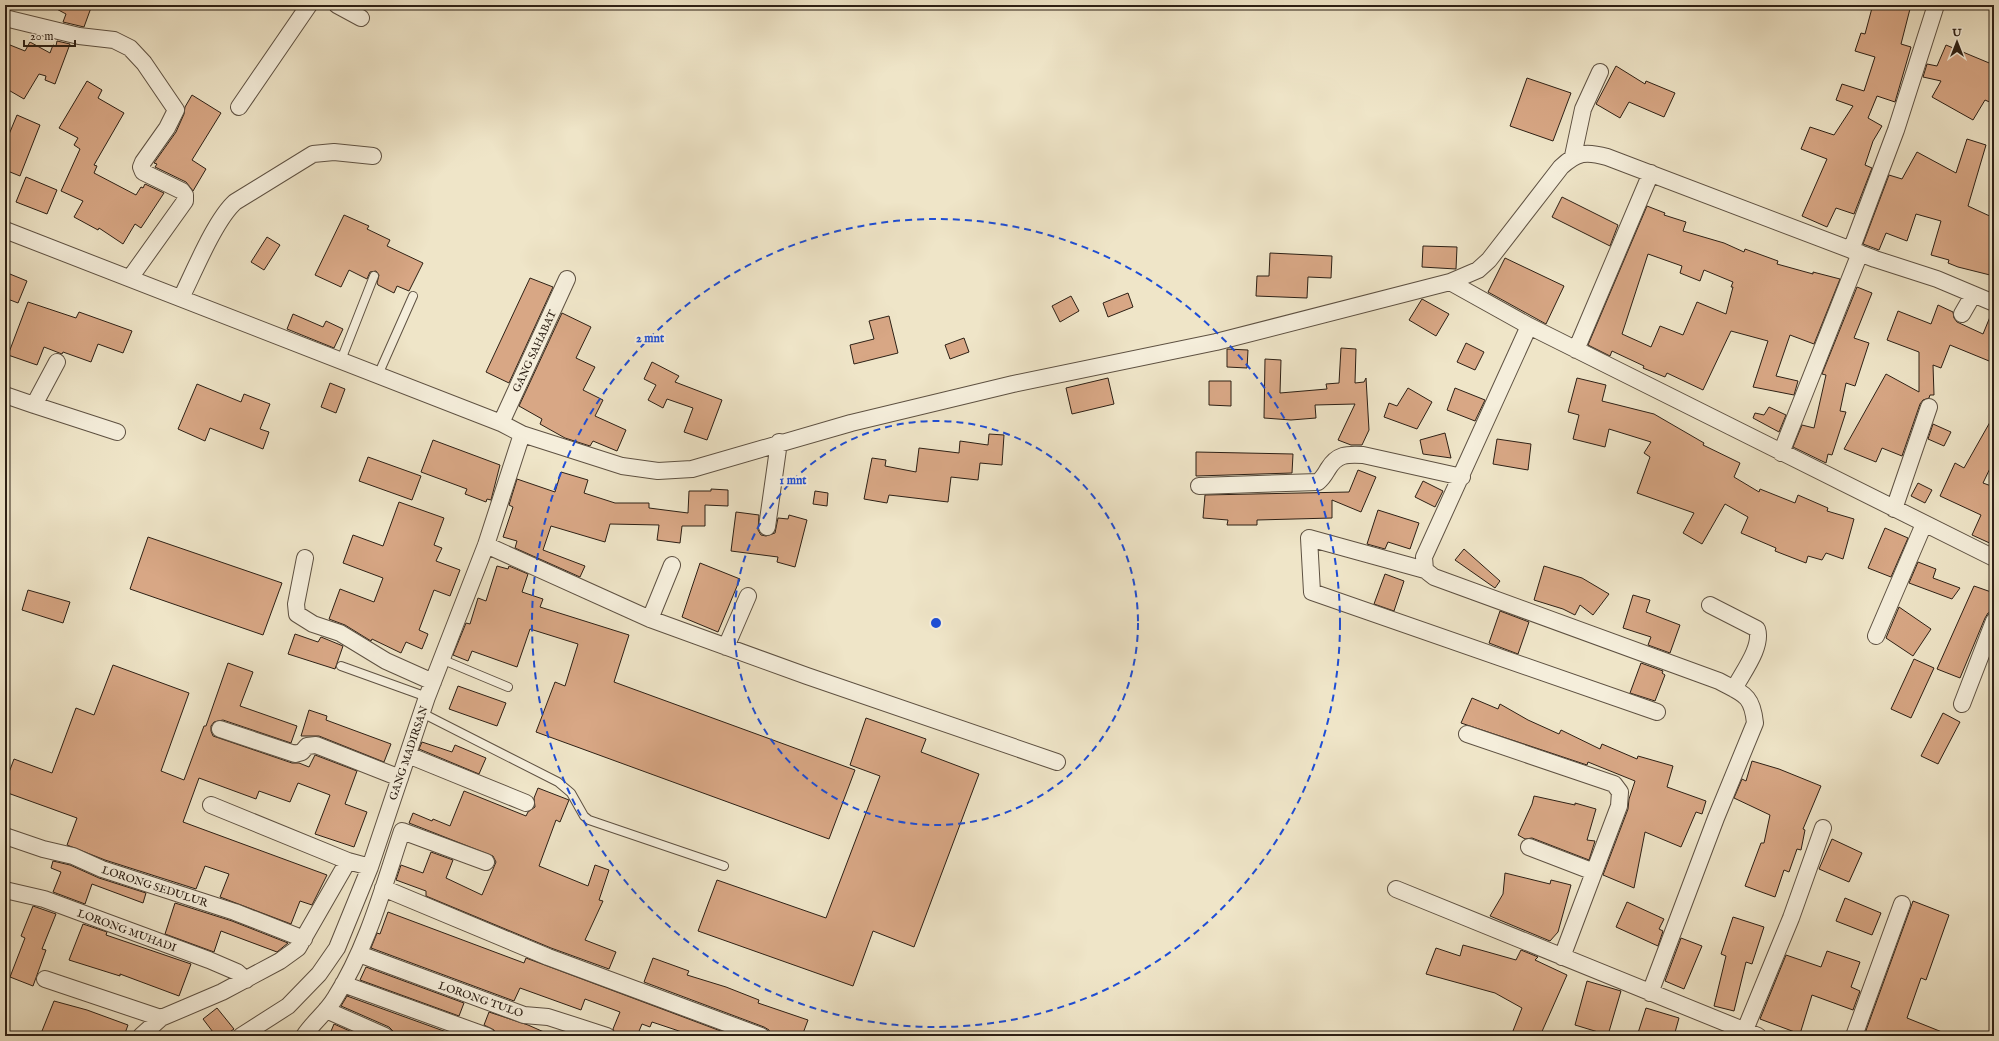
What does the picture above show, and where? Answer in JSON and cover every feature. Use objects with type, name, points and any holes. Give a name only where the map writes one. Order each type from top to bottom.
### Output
[{"type":"street","points":[[239,107],[309,5]]},
{"type":"street","points":[[337,5],[361,18]]},
{"type":"street","points":[[1781,453],[1855,251],[1936,5]]},
{"type":"street","points":[[5,18],[79,36],[114,40],[130,48],[144,62],[176,110],[167,128],[142,162],[141,168],[143,172],[182,191],[185,195],[185,201],[130,278]]},
{"type":"street","points":[[5,230],[501,423],[522,434],[622,466],[658,471],[692,469],[779,442],[851,423],[1013,384],[1216,342],[1450,282],[1478,270],[1489,260],[1553,176],[1573,156],[1584,109],[1600,72]]},
{"type":"street","points":[[181,298],[220,222],[228,208],[235,202],[313,154],[334,152],[373,156]]},
{"type":"street","points":[[1573,156],[1592,153],[1651,173],[1855,251],[1937,280],[1994,303]]},
{"type":"street","points":[[1576,350],[1651,173]]},
{"type":"street","name":"GANG SAHABAT","points":[[501,423],[567,280]]},
{"type":"street","points":[[1450,282],[1529,326],[1576,350],[1994,558]]},
{"type":"street","points":[[1962,314],[1973,295]]},
{"type":"street","points":[[1425,570],[1424,557],[1462,477],[1529,326]]},
{"type":"street","points":[[34,405],[57,362]]},
{"type":"street","points":[[5,396],[117,432]]},
{"type":"street","points":[[1894,509],[1929,407]]},
{"type":"street","name":"GANG MADIRSAN","points":[[241,1036],[288,1006],[319,974],[337,948],[370,867],[427,698],[486,545],[522,434]]},
{"type":"street","points":[[767,527],[779,442]]},
{"type":"street","points":[[1199,486],[1318,482],[1323,479],[1334,460],[1341,455],[1349,454],[1363,455],[1462,477]]},
{"type":"street","points":[[1876,636],[1896,594],[1924,524]]},
{"type":"street","points":[[1650,993],[1716,818],[1755,723],[1753,707],[1743,693],[1719,681],[1434,577],[1425,570],[1309,538],[1312,592],[1657,712]]},
{"type":"street","points":[[486,545],[650,619],[726,647],[1057,762]]},
{"type":"street","points":[[305,558],[296,604],[297,614],[313,624],[340,633],[386,661],[433,682]]},
{"type":"street","points":[[650,619],[672,565]]},
{"type":"street","points":[[726,647],[748,596]]},
{"type":"street","points":[[1710,605],[1757,629],[1759,635],[1759,644],[1734,688]]},
{"type":"street","points":[[1962,704],[1994,621]]},
{"type":"street","points":[[220,729],[295,754],[302,752],[307,746],[316,745],[400,778]]},
{"type":"street","points":[[1467,734],[1614,784],[1620,792],[1619,806],[1562,957]]},
{"type":"street","points":[[408,755],[526,803]]},
{"type":"street","points":[[211,805],[348,860],[370,867]]},
{"type":"street","points":[[384,824],[402,832],[486,862]]},
{"type":"street","points":[[1396,889],[1751,1033],[1823,828]]},
{"type":"street","points":[[304,1036],[311,1025],[326,1010],[343,984],[359,954],[402,832]]},
{"type":"street","name":"LORONG SEDULUR","points":[[5,836],[43,849],[73,856],[102,870],[235,912],[304,939]]},
{"type":"street","points":[[1529,847],[1594,872]]},
{"type":"street","points":[[141,1036],[161,1018],[246,980],[280,961],[298,948],[348,860]]},
{"type":"street","points":[[383,888],[548,957],[761,1036]]},
{"type":"street","name":"LORONG MUHADI","points":[[5,890],[44,899],[209,960],[237,972],[246,980]]},
{"type":"street","points":[[1854,1036],[1902,904]]},
{"type":"street","name":"LORONG TULO","points":[[359,954],[524,1016],[548,1017],[607,1036]]},
{"type":"street","points":[[45,979],[161,1018]]},
{"type":"street","points":[[343,984],[487,1036]]},
{"type":"street","points":[[326,1010],[385,1036]]},
{"type":"lane","points":[[341,360],[374,276]]},
{"type":"lane","points":[[378,375],[413,296]]},
{"type":"lane","points":[[441,660],[508,687]]},
{"type":"lane","points":[[341,666],[427,698]]},
{"type":"lane","points":[[422,713],[558,782],[571,793],[584,816],[590,820],[724,866]]},
{"type":"building","points":[[49,5],[92,5],[84,27],[63,22],[66,14]]},
{"type":"building","points":[[1876,5],[1911,5],[1901,44],[1911,47],[1895,102],[1877,96],[1868,118],[1882,126],[1873,141],[1865,165],[1872,168],[1854,214],[1836,208],[1827,227],[1802,216],[1827,159],[1801,149],[1810,127],[1834,135],[1853,106],[1836,100],[1842,84],[1864,91],[1875,57],[1855,51],[1861,33],[1865,34],[1872,8],[1875,8]]},
{"type":"building","points":[[57,41],[70,44],[55,84],[45,80],[46,76],[39,74],[24,99],[5,88],[5,43],[25,51],[30,42],[50,53],[53,45],[56,46]]},
{"type":"building","points":[[1946,45],[1994,65],[1994,104],[1985,100],[1973,120],[1932,97],[1941,81],[1923,77],[1927,64],[1937,66]]},
{"type":"building","points":[[1616,66],[1645,84],[1646,81],[1675,93],[1664,117],[1629,102],[1620,118],[1596,104]]},
{"type":"building","points":[[1527,78],[1571,93],[1553,141],[1510,126]]},
{"type":"building","points":[[87,81],[102,90],[98,98],[124,113],[94,165],[97,166],[94,173],[136,195],[145,184],[164,193],[141,228],[135,224],[123,244],[99,228],[98,230],[74,217],[83,201],[61,191],[80,149],[74,145],[78,138],[59,128]]},
{"type":"building","points":[[192,95],[221,113],[192,160],[206,169],[193,191],[186,182],[155,167],[157,164],[154,163],[176,132],[184,114],[185,107]]},
{"type":"building","points":[[17,115],[40,125],[20,176],[5,170],[5,144]]},
{"type":"building","points":[[1967,139],[1986,145],[1968,206],[1994,218],[1994,276],[1958,267],[1948,263],[1949,260],[1931,255],[1941,221],[1916,214],[1907,241],[1886,233],[1879,250],[1863,244],[1889,175],[1902,179],[1917,152],[1956,173]]},
{"type":"building","points":[[26,177],[57,190],[47,214],[16,202]]},
{"type":"building","points":[[1562,197],[1618,225],[1610,246],[1552,217]]},
{"type":"building","points":[[1647,206],[1665,213],[1664,215],[1686,222],[1683,231],[1724,243],[1744,252],[1745,249],[1778,261],[1777,264],[1813,274],[1813,272],[1840,279],[1814,344],[1790,335],[1776,376],[1798,381],[1794,395],[1753,387],[1768,341],[1731,331],[1703,390],[1667,373],[1665,377],[1643,368],[1644,366],[1612,351],[1610,356],[1588,345]],"holes":[[[1648,254],[1682,266],[1680,273],[1700,281],[1704,270],[1733,282],[1726,314],[1697,302],[1683,335],[1660,326],[1651,347],[1622,334]]]},
{"type":"building","points":[[344,215],[369,226],[367,229],[390,240],[387,246],[423,263],[409,291],[397,286],[394,293],[378,285],[379,275],[376,271],[370,272],[367,279],[349,270],[341,287],[315,275]]},
{"type":"building","points":[[267,237],[280,245],[264,270],[251,262]]},
{"type":"building","points":[[1423,246],[1457,247],[1456,269],[1422,267]]},
{"type":"building","points":[[1270,253],[1332,256],[1331,278],[1308,277],[1307,298],[1256,296],[1257,276],[1269,276]]},
{"type":"building","points":[[1505,258],[1564,286],[1546,324],[1488,292]]},
{"type":"building","points":[[5,272],[27,281],[18,303],[5,298]]},
{"type":"building","points":[[530,278],[553,287],[509,383],[486,372]]},
{"type":"building","points":[[1857,287],[1872,293],[1854,338],[1869,343],[1855,386],[1846,383],[1840,411],[1846,412],[1832,455],[1828,454],[1826,463],[1793,447],[1802,425],[1814,428],[1826,375],[1822,374]]},
{"type":"building","points":[[1128,293],[1133,307],[1108,317],[1103,303]]},
{"type":"building","points":[[1071,296],[1079,311],[1060,322],[1052,306]]},
{"type":"building","points":[[1422,299],[1449,314],[1436,336],[1409,320]]},
{"type":"building","points":[[28,302],[76,318],[79,312],[132,331],[123,353],[98,344],[91,362],[44,347],[37,365],[8,355]]},
{"type":"building","points":[[1938,305],[1953,312],[1954,318],[1957,322],[1983,334],[1992,312],[1994,312],[1994,363],[1950,345],[1941,368],[1933,365],[1934,395],[1930,395],[1929,398],[1923,400],[1920,404],[1902,456],[1882,448],[1876,462],[1844,449],[1886,374],[1919,392],[1919,352],[1887,340],[1898,311],[1931,324]]},
{"type":"building","points":[[562,313],[591,327],[576,358],[595,367],[583,390],[603,400],[595,416],[626,430],[617,451],[593,441],[590,446],[565,438],[540,424],[542,419],[519,406]]},
{"type":"building","points":[[293,314],[323,327],[326,321],[343,329],[334,348],[287,329]]},
{"type":"building","points":[[889,316],[898,353],[854,364],[850,345],[874,339],[869,321]]},
{"type":"building","points":[[964,338],[969,352],[950,359],[945,345]]},
{"type":"building","points":[[1466,343],[1484,352],[1475,370],[1457,362]]},
{"type":"building","points":[[1341,348],[1356,349],[1355,383],[1364,382],[1366,378],[1369,430],[1362,445],[1351,445],[1338,440],[1355,404],[1315,405],[1316,418],[1291,420],[1264,418],[1265,359],[1281,360],[1280,393],[1327,389],[1326,384],[1339,383]]},
{"type":"building","points":[[1227,349],[1248,350],[1247,368],[1227,367]]},
{"type":"building","points":[[652,362],[679,376],[675,382],[722,400],[707,440],[684,432],[693,408],[667,399],[663,408],[648,400],[656,385],[644,379]]},
{"type":"building","points":[[1108,378],[1114,404],[1072,414],[1066,388]]},
{"type":"building","points":[[1577,378],[1606,385],[1602,401],[1654,414],[1704,443],[1703,445],[1740,463],[1734,477],[1759,492],[1760,489],[1795,503],[1798,495],[1828,508],[1827,511],[1854,519],[1843,559],[1826,553],[1822,560],[1808,556],[1806,563],[1775,551],[1776,548],[1741,533],[1748,517],[1725,504],[1702,544],[1683,533],[1694,513],[1637,493],[1650,457],[1644,453],[1651,442],[1609,429],[1605,447],[1573,439],[1579,415],[1568,412]]},
{"type":"building","points":[[1209,381],[1231,381],[1231,406],[1209,405]]},
{"type":"building","points":[[330,383],[345,389],[336,413],[321,407]]},
{"type":"building","points":[[197,384],[241,402],[244,394],[270,404],[260,429],[269,432],[263,449],[210,428],[205,441],[178,429]]},
{"type":"building","points":[[1408,388],[1432,402],[1417,429],[1384,417],[1389,403],[1397,406]]},
{"type":"building","points":[[1455,388],[1485,400],[1475,421],[1447,410]]},
{"type":"building","points":[[1769,407],[1786,415],[1779,432],[1753,418],[1755,413],[1764,415]]},
{"type":"building","points":[[1994,415],[1994,460],[1983,483],[1994,487],[1994,545],[1972,535],[1981,515],[1940,496],[1955,463],[1964,468]]},
{"type":"building","points":[[1933,424],[1951,432],[1944,446],[1928,439]]},
{"type":"building","points":[[1445,433],[1451,458],[1423,454],[1420,440]]},
{"type":"building","points":[[989,434],[1004,435],[1002,465],[980,463],[978,480],[951,477],[948,502],[889,495],[887,503],[864,499],[872,458],[886,460],[885,466],[916,472],[919,448],[959,453],[960,441],[988,445]]},
{"type":"building","points":[[1497,439],[1531,444],[1528,470],[1493,464]]},
{"type":"building","points":[[433,440],[500,465],[491,500],[487,499],[486,502],[465,494],[467,489],[421,472]]},
{"type":"building","points":[[1196,452],[1293,454],[1292,473],[1196,476]]},
{"type":"building","points":[[368,457],[421,476],[412,500],[359,481]]},
{"type":"building","points":[[1358,470],[1376,477],[1361,512],[1332,500],[1332,518],[1257,520],[1257,525],[1227,525],[1228,520],[1203,518],[1205,495],[1349,492]]},
{"type":"building","points":[[561,472],[588,480],[584,493],[615,503],[649,503],[649,508],[688,513],[689,491],[711,491],[711,489],[728,490],[728,506],[705,505],[705,526],[682,526],[680,543],[657,540],[659,525],[610,524],[605,542],[551,526],[543,550],[585,566],[580,577],[515,548],[517,541],[503,537],[513,507],[509,505],[517,479],[555,492]]},
{"type":"building","points":[[1423,481],[1443,491],[1435,507],[1415,497]]},
{"type":"building","points":[[1918,483],[1932,490],[1925,503],[1911,496]]},
{"type":"building","points":[[815,491],[828,493],[827,506],[813,504]]},
{"type":"building","points":[[399,502],[444,518],[434,545],[442,548],[436,561],[460,570],[450,596],[434,590],[419,630],[428,634],[422,649],[406,642],[401,653],[372,639],[371,641],[345,625],[329,619],[340,589],[374,602],[383,578],[343,563],[353,535],[383,546]]},
{"type":"building","points":[[1378,510],[1419,523],[1410,549],[1388,542],[1385,549],[1367,544]]},
{"type":"building","points":[[736,512],[759,515],[758,530],[761,535],[766,536],[775,533],[778,518],[788,519],[789,515],[807,520],[795,567],[777,562],[778,557],[731,551]]},
{"type":"building","points":[[1885,528],[1908,538],[1891,577],[1868,568]]},
{"type":"building","points":[[148,537],[282,583],[263,635],[130,589]]},
{"type":"building","points":[[1464,549],[1500,581],[1495,588],[1455,560]]},
{"type":"building","points":[[1918,562],[1936,569],[1933,578],[1960,588],[1952,599],[1909,583]]},
{"type":"building","points":[[700,563],[740,579],[718,632],[682,617]]},
{"type":"building","points":[[497,566],[508,569],[509,566],[528,574],[522,592],[543,599],[540,607],[629,635],[614,682],[855,770],[829,839],[536,732],[555,682],[565,686],[578,644],[530,629],[517,667],[472,651],[468,661],[453,655],[466,623],[470,624],[478,598],[486,601]]},
{"type":"building","points":[[1544,566],[1582,578],[1609,594],[1593,615],[1580,605],[1575,615],[1563,609],[1534,600]]},
{"type":"building","points":[[1385,574],[1404,581],[1394,611],[1374,604]]},
{"type":"building","points":[[1974,586],[1994,593],[1994,612],[1988,613],[1985,618],[1960,678],[1937,669]]},
{"type":"building","points":[[28,590],[70,602],[63,623],[22,610]]},
{"type":"building","points":[[1633,595],[1650,600],[1646,612],[1680,625],[1670,653],[1648,645],[1651,637],[1623,628]]},
{"type":"building","points":[[1899,607],[1931,629],[1913,656],[1886,638]]},
{"type":"building","points":[[1500,611],[1529,622],[1518,654],[1489,643]]},
{"type":"building","points":[[295,634],[318,642],[321,637],[343,646],[335,669],[288,654]]},
{"type":"building","points":[[1914,659],[1934,668],[1911,718],[1891,709]]},
{"type":"building","points":[[228,663],[253,672],[240,706],[297,726],[291,743],[223,720],[214,722],[211,726],[213,736],[292,763],[299,763],[309,767],[315,755],[357,771],[345,804],[367,812],[354,847],[315,834],[330,795],[298,783],[290,802],[259,791],[256,799],[199,778],[183,822],[327,875],[312,905],[300,901],[291,924],[220,897],[229,874],[205,866],[196,889],[105,860],[67,845],[77,818],[5,792],[5,783],[14,759],[52,773],[76,708],[94,715],[113,665],[189,693],[161,771],[184,780],[204,726],[206,726]]},
{"type":"building","points":[[1641,663],[1663,671],[1662,673],[1665,675],[1655,701],[1630,693]]},
{"type":"building","points":[[458,686],[506,703],[497,726],[449,709]]},
{"type":"building","points":[[1472,698],[1498,709],[1500,704],[1528,720],[1559,734],[1561,730],[1600,749],[1602,744],[1637,759],[1638,756],[1673,766],[1667,787],[1706,801],[1702,814],[1696,812],[1681,847],[1645,832],[1634,888],[1603,875],[1628,809],[1629,799],[1635,781],[1588,762],[1587,765],[1461,723]]},
{"type":"building","points":[[309,710],[327,716],[326,720],[391,744],[384,762],[319,736],[301,736]]},
{"type":"building","points":[[1943,713],[1960,722],[1938,764],[1921,756]]},
{"type":"building","points":[[866,718],[926,739],[921,752],[979,774],[914,947],[873,931],[853,986],[698,931],[717,880],[826,918],[880,776],[850,765]]},
{"type":"building","points":[[422,742],[452,752],[455,745],[486,758],[479,774],[419,749]]},
{"type":"building","points":[[1752,761],[1779,769],[1821,786],[1803,829],[1805,830],[1801,850],[1797,849],[1789,872],[1784,870],[1775,897],[1745,886],[1761,843],[1764,843],[1770,815],[1734,798],[1742,779],[1746,781]]},
{"type":"building","points":[[538,788],[569,800],[560,822],[556,820],[539,866],[588,886],[595,865],[609,870],[599,900],[603,901],[585,940],[616,952],[609,969],[551,948],[426,896],[426,891],[396,880],[401,865],[423,873],[431,852],[453,860],[446,878],[482,895],[496,862],[493,856],[409,823],[413,813],[432,821],[433,819],[450,826],[464,791],[526,816],[528,812],[535,807],[534,798]]},
{"type":"building","points":[[1534,796],[1575,805],[1575,803],[1596,809],[1587,840],[1595,841],[1589,860],[1532,838],[1525,839],[1518,835]]},
{"type":"building","points":[[1832,839],[1862,853],[1849,882],[1819,869]]},
{"type":"building","points":[[53,861],[70,865],[99,878],[146,893],[143,903],[92,884],[85,904],[53,892],[61,872],[51,868]]},
{"type":"building","points":[[1505,873],[1550,884],[1551,880],[1571,885],[1558,932],[1550,941],[1490,916],[1503,894]]},
{"type":"building","points":[[1845,898],[1881,913],[1872,935],[1836,921]]},
{"type":"building","points":[[1913,901],[1949,915],[1926,980],[1921,978],[1907,1018],[1952,1036],[1864,1036]]},
{"type":"building","points":[[1627,902],[1664,919],[1659,929],[1663,931],[1658,946],[1616,927]]},
{"type":"building","points":[[175,903],[232,921],[288,943],[277,952],[221,931],[214,952],[165,934]]},
{"type":"building","points":[[33,906],[56,914],[42,949],[46,950],[33,986],[10,977],[25,938],[21,936]]},
{"type":"building","points":[[388,912],[524,963],[526,958],[734,1036],[680,1036],[682,1032],[652,1022],[650,1027],[642,1024],[637,1036],[616,1036],[613,1029],[620,1012],[585,999],[581,1010],[520,988],[514,1001],[371,948],[377,933],[380,934]]},
{"type":"building","points":[[1733,917],[1764,927],[1752,964],[1746,962],[1734,1011],[1714,1006],[1726,956],[1721,954]]},
{"type":"building","points":[[83,924],[107,932],[106,935],[191,964],[179,996],[120,974],[120,976],[69,960]]},
{"type":"building","points":[[1681,938],[1702,946],[1684,989],[1665,981]]},
{"type":"building","points":[[1463,945],[1516,960],[1521,950],[1538,957],[1535,960],[1567,975],[1540,1036],[1511,1036],[1522,1008],[1495,993],[1426,974],[1436,948],[1460,956]]},
{"type":"building","points":[[1827,951],[1860,962],[1851,987],[1860,991],[1853,1010],[1812,995],[1800,1034],[1760,1019],[1786,955],[1821,967]]},
{"type":"building","points":[[653,958],[689,971],[687,975],[726,987],[759,1000],[758,1003],[808,1020],[802,1036],[770,1036],[769,1030],[764,1027],[644,982]]},
{"type":"building","points":[[366,967],[464,1003],[459,1016],[360,980]]},
{"type":"building","points":[[1587,981],[1621,991],[1608,1035],[1575,1025]]},
{"type":"building","points":[[347,996],[452,1034],[451,1036],[394,1036],[393,1031],[389,1027],[341,1006]]},
{"type":"building","points":[[54,1001],[87,1010],[128,1025],[124,1036],[40,1036]]},
{"type":"building","points":[[217,1008],[234,1029],[224,1036],[216,1036],[203,1019]]},
{"type":"building","points":[[1646,1008],[1679,1018],[1674,1036],[1637,1036]]},
{"type":"building","points":[[489,1012],[528,1025],[553,1036],[496,1036],[494,1030],[484,1025]]},
{"type":"building","points":[[334,1024],[361,1036],[329,1036]]}]
